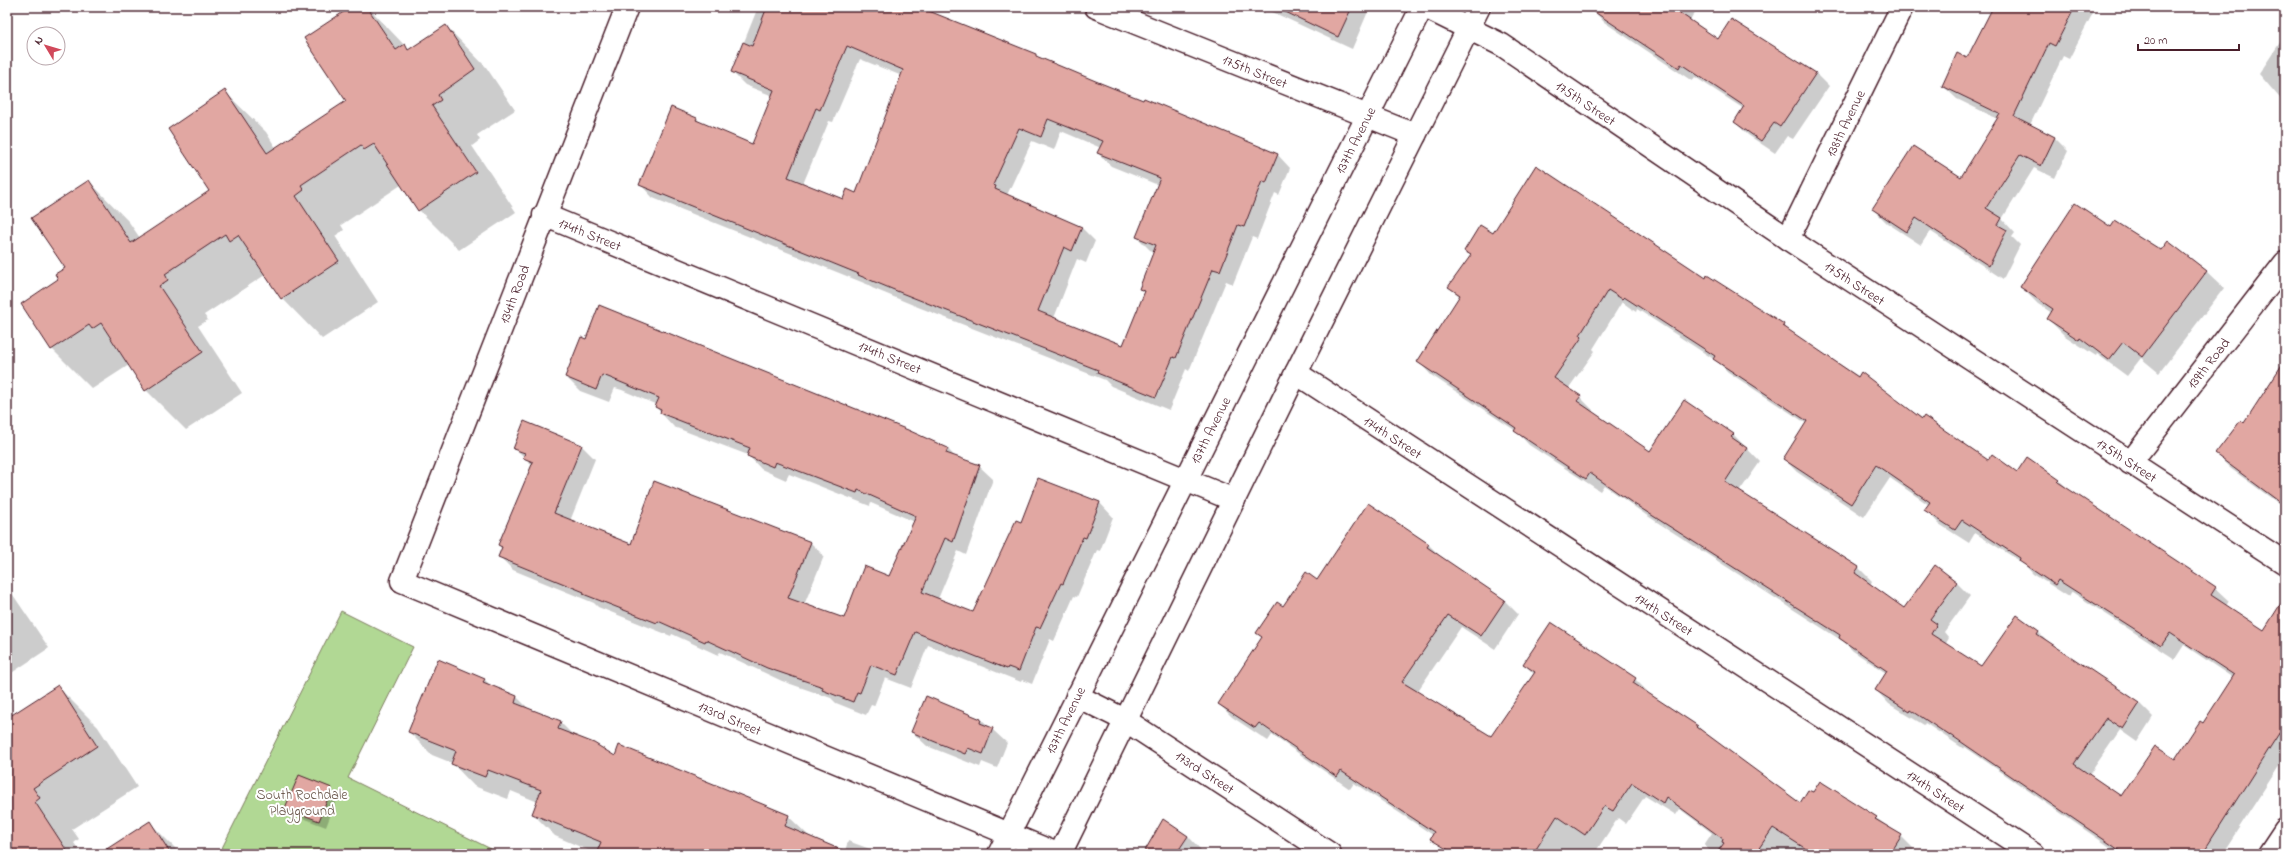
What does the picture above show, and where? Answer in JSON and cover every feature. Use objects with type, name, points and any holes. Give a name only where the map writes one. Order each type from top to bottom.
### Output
[{"type":"street","name":"134th Road","points":[[402,581],[544,215],[627,7]]},
{"type":"street","name":"175th Street","points":[[1096,7],[1415,135]]},
{"type":"street","name":"175th Street","points":[[1424,7],[1502,45],[1788,239],[2285,563]]},
{"type":"street","name":"137th Avenue","points":[[999,854],[1367,116],[1424,7]]},
{"type":"street","points":[[1059,854],[1296,373],[1479,7]]},
{"type":"street","name":"138th Avenue","points":[[1788,239],[1902,7]]},
{"type":"street","name":"174th Street","points":[[544,215],[1186,478],[1234,500]]},
{"type":"street","name":"139th Road","points":[[2130,463],[2285,263]]},
{"type":"street","name":"174th Street","points":[[1296,373],[2033,854]]},
{"type":"street","name":"173rd Street","points":[[402,581],[1059,854]]},
{"type":"street","name":"173rd Street","points":[[1077,696],[1125,720],[1330,854]]},
{"type":"street","points":[[2269,854],[2285,830]]},
{"type":"green space","name":"South Rochdale Playground","points":[[341,611],[413,647],[348,778],[501,854],[219,854]]},
{"type":"building","points":[[351,7],[367,7],[396,50],[405,44],[408,50],[446,25],[475,69],[438,95],[441,100],[432,106],[476,172],[418,211],[374,144],[364,150],[361,145],[301,185],[304,190],[296,196],[339,261],[281,299],[238,235],[229,241],[225,234],[165,274],[168,280],[159,286],[203,352],[145,391],[101,323],[92,329],[89,325],[51,350],[21,304],[58,279],[55,274],[65,268],[31,218],[89,180],[131,243],[209,191],[168,129],[225,90],[267,153],[346,101],[304,38]]},
{"type":"building","points":[[767,7],[919,7],[1036,54],[1036,56],[1098,82],[1143,100],[1144,98],[1278,154],[1266,183],[1262,181],[1244,227],[1238,225],[1220,271],[1213,269],[1176,358],[1173,357],[1156,397],[1097,373],[1098,370],[904,294],[858,275],[859,274],[639,185],[671,107],[697,118],[696,120],[752,144],[774,90],[731,72],[743,42],[752,46]],"holes":[[[847,46],[903,70],[856,193],[847,189],[843,199],[788,177],[816,108],[820,110]],[[1048,119],[1103,141],[1097,153],[1160,178],[1136,237],[1156,245],[1139,289],[1145,291],[1123,345],[1038,311],[1064,247],[1072,251],[1082,227],[995,189],[996,186],[993,185],[1019,128],[1041,137]]]},
{"type":"building","points":[[1275,7],[1352,7],[1338,37]]},
{"type":"building","points":[[1587,7],[1671,7],[1718,39],[1731,19],[1816,73],[1780,127],[1774,123],[1761,141],[1734,122],[1744,106],[1681,64],[1679,68]]},
{"type":"building","points":[[1993,7],[2075,7],[2055,46],[2049,43],[2014,116],[2055,137],[2041,166],[2020,155],[1986,208],[2002,218],[1998,225],[2007,230],[1989,266],[1916,218],[1907,232],[1872,209],[1913,146],[1961,177],[2000,114],[1942,86],[1957,53],[1967,58]]},
{"type":"building","points":[[1536,165],[1706,278],[1707,275],[1784,324],[1783,326],[1858,377],[1861,372],[1922,419],[1924,416],[1988,460],[1992,454],[2017,472],[2027,457],[2060,480],[2058,482],[2216,587],[2211,595],[2264,630],[2285,597],[2285,724],[2202,854],[2125,854],[1951,735],[1950,736],[1911,710],[1910,712],[1875,690],[1887,671],[1839,638],[1840,635],[1631,502],[1590,473],[1586,479],[1514,431],[1516,428],[1417,362],[1460,295],[1448,287],[1471,255],[1464,251],[1480,225],[1493,233]],"holes":[[[1608,290],[1622,299],[1624,297],[1715,356],[1713,359],[1807,421],[1783,459],[1851,504],[1876,465],[1930,502],[1924,510],[1955,530],[1962,520],[2020,558],[2019,561],[2055,585],[2058,580],[2161,646],[2170,633],[2234,675],[2203,723],[2200,721],[2175,759],[2155,746],[2121,796],[2074,764],[2106,718],[2123,729],[2140,703],[2037,634],[2039,631],[2017,615],[1981,666],[1931,634],[1937,624],[1930,619],[1957,582],[1935,565],[1904,608],[1855,573],[1859,567],[1725,482],[1747,448],[1731,437],[1734,434],[1684,400],[1650,451],[1577,401],[1581,396],[1554,378],[1582,337],[1580,335]]]},
{"type":"building","points":[[2075,203],[2111,227],[2115,221],[2161,250],[2168,241],[2207,271],[2142,357],[2123,342],[2109,360],[2080,338],[2079,340],[2047,319],[2053,309],[2020,287]]},
{"type":"building","points":[[599,305],[908,430],[948,448],[946,453],[980,465],[953,542],[945,538],[922,592],[973,612],[1016,520],[1021,522],[1038,478],[1100,502],[1086,538],[1083,537],[1063,584],[1061,583],[1040,628],[1036,627],[1019,671],[1008,667],[1007,669],[915,632],[897,675],[871,665],[860,693],[857,692],[853,702],[822,690],[823,687],[767,668],[706,640],[705,642],[658,621],[657,623],[583,594],[584,592],[498,557],[502,547],[498,545],[533,462],[523,458],[525,453],[513,449],[524,421],[582,445],[554,513],[631,544],[654,481],[811,542],[788,598],[844,618],[864,566],[889,576],[916,516],[858,490],[857,493],[775,462],[773,467],[747,456],[750,448],[660,413],[661,410],[655,407],[659,398],[608,377],[602,375],[596,390],[565,377],[581,337],[586,339]]},
{"type":"building","points":[[2285,360],[2285,506],[2215,454],[2241,420],[2244,423]]},
{"type":"building","points":[[1368,503],[1429,544],[1427,547],[1505,600],[1481,636],[1448,615],[1402,682],[1491,736],[1535,672],[1523,664],[1551,622],[1636,678],[1633,683],[1698,726],[1697,727],[1800,803],[1808,790],[1813,792],[1820,781],[1877,817],[1875,819],[1902,835],[1890,854],[1814,854],[1773,828],[1755,854],[1716,854],[1724,843],[1722,842],[1723,839],[1666,797],[1663,803],[1632,783],[1613,811],[1604,806],[1585,835],[1557,816],[1533,854],[1455,854],[1430,839],[1434,832],[1341,771],[1337,777],[1259,723],[1255,728],[1218,704],[1262,637],[1256,633],[1277,602],[1283,606],[1306,572],[1317,580]]},
{"type":"building","points":[[438,659],[485,679],[483,682],[517,696],[515,703],[561,721],[558,729],[594,743],[615,756],[619,745],[789,815],[785,826],[851,854],[596,854],[601,842],[532,814],[541,790],[488,770],[485,777],[451,764],[456,751],[408,732]]},
{"type":"building","points":[[58,685],[97,746],[33,788],[40,798],[35,802],[69,854],[7,854],[7,718]]},
{"type":"building","points":[[926,696],[981,719],[980,723],[993,728],[983,754],[968,748],[965,754],[911,732]]},
{"type":"building","points":[[299,775],[332,788],[319,821],[285,808]]},
{"type":"building","points":[[1163,819],[1188,836],[1176,854],[1143,854]]},
{"type":"building","points":[[150,821],[171,854],[99,854]]}]
